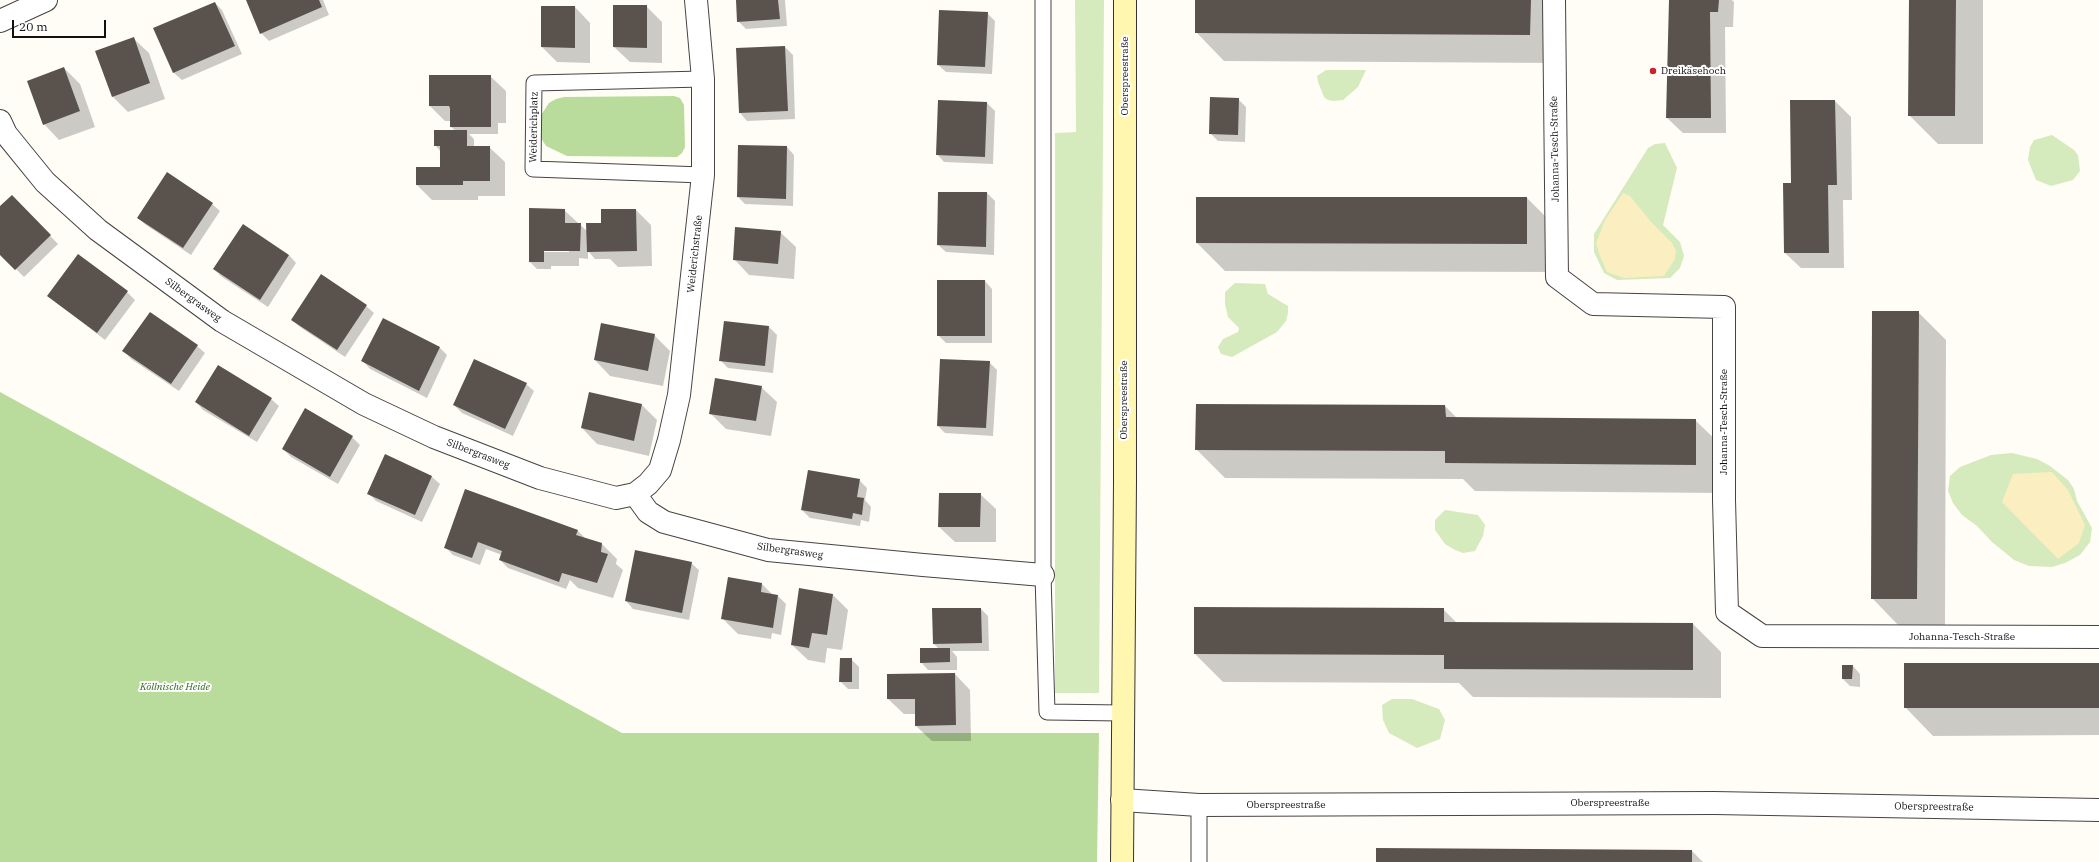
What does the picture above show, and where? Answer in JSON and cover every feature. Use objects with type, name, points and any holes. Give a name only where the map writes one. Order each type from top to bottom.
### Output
[{"type":"main road","name":"Oberspreestraße","points":[[1122,862],[1122,713],[1125,490],[1125,0]]},
{"type":"street","points":[[0,20],[46,0]]},
{"type":"street","name":"Weiderichstraße","points":[[635,494],[648,484],[660,470],[678,402],[704,175],[703,79],[696,0]]},
{"type":"street","name":"Johanna-Tesch-Straße","points":[[1554,0],[1557,277],[1592,304],[1724,307],[1724,500],[1727,612],[1762,636],[2099,637]]},
{"type":"street","name":"Silbergrasweg","points":[[0,121],[6,134],[45,182],[98,230],[228,325],[364,404],[434,437],[540,478],[616,498],[635,494],[648,512],[664,522],[768,550],[1043,575]]},
{"type":"street","name":"Oberspreestraße","points":[[1122,800],[1199,806],[1714,802],[2099,810]]},
{"type":"lane","points":[[1043,0],[1043,575],[1047,712],[1122,713]]},
{"type":"lane","name":"Weiderichplatz","points":[[703,79],[534,82],[533,169],[704,175]]},
{"type":"lane","points":[[1199,806],[1199,862]]},
{"type":"green space","points":[[1075,0],[1104,0],[1099,693],[1055,693],[1055,133],[1076,132]]},
{"type":"green space","points":[[1326,70],[1366,70],[1358,87],[1343,100],[1334,101],[1328,100],[1324,97],[1318,82],[1317,76]]},
{"type":"green space","points":[[674,96],[680,98],[684,105],[685,147],[682,153],[677,157],[567,156],[546,146],[541,138],[539,118],[549,103],[556,99],[564,97]]},
{"type":"green space","points":[[2052,135],[2074,150],[2078,155],[2080,171],[2073,180],[2051,186],[2036,180],[2028,160],[2030,147],[2034,140]]},
{"type":"green space","points":[[1665,143],[1677,168],[1663,225],[1680,242],[1684,256],[1680,268],[1670,278],[1617,280],[1604,273],[1594,252],[1594,234],[1648,148],[1655,144]]},
{"type":"green space","points":[[1235,283],[1265,284],[1268,294],[1288,306],[1288,313],[1286,321],[1277,332],[1232,357],[1221,354],[1218,347],[1223,339],[1238,332],[1239,328],[1228,317],[1225,304],[1225,292]]},
{"type":"green space","name":"Köllnische Heide","points":[[0,392],[622,733],[1099,733],[1097,862],[0,862]]},
{"type":"green space","points":[[2012,453],[2037,459],[2050,466],[2068,480],[2074,489],[2077,501],[2092,528],[2090,542],[2080,555],[2065,563],[2052,567],[2029,566],[2014,560],[1992,542],[1977,526],[1962,515],[1953,503],[1948,491],[1950,476],[1960,467],[1991,455]]},
{"type":"green space","points":[[1445,510],[1478,515],[1485,525],[1483,536],[1475,551],[1463,553],[1445,544],[1435,530],[1435,520]]},
{"type":"green space","points":[[1392,699],[1412,699],[1439,709],[1445,720],[1440,739],[1417,748],[1389,733],[1383,720],[1382,705]]},
{"type":"sand","points":[[1623,193],[1630,196],[1652,223],[1672,243],[1676,251],[1675,259],[1664,276],[1624,278],[1607,272],[1596,243],[1605,220]]},
{"type":"sand","points":[[2052,472],[2068,490],[2085,525],[2079,543],[2058,559],[2002,502],[2013,474]]},
{"type":"building","points":[[246,0],[319,0],[322,7],[260,34]]},
{"type":"building","points":[[736,0],[778,0],[780,19],[737,22]]},
{"type":"building","points":[[1195,0],[1531,0],[1530,35],[1195,33]]},
{"type":"building","points":[[1669,0],[1719,0],[1718,12],[1710,12],[1711,118],[1666,118]]},
{"type":"building","points":[[1909,0],[1956,0],[1955,116],[1908,116]]},
{"type":"building","points":[[215,2],[235,46],[173,73],[153,28]]},
{"type":"building","points":[[613,5],[647,5],[647,48],[613,47]]},
{"type":"building","points":[[541,6],[575,6],[575,48],[541,47]]},
{"type":"building","points":[[939,10],[988,12],[985,67],[937,65]]},
{"type":"building","points":[[134,37],[150,83],[112,97],[95,51]]},
{"type":"building","points":[[785,46],[788,111],[739,113],[736,48]]},
{"type":"building","points":[[64,67],[80,111],[43,125],[27,81]]},
{"type":"building","points":[[429,75],[491,75],[491,127],[450,127],[449,106],[429,106]]},
{"type":"building","points":[[1210,97],[1239,98],[1238,135],[1209,134]]},
{"type":"building","points":[[938,100],[987,102],[985,157],[936,155]]},
{"type":"building","points":[[1790,100],[1835,100],[1837,185],[1828,185],[1829,253],[1784,253],[1783,183],[1791,183]]},
{"type":"building","points":[[434,130],[467,130],[467,146],[490,146],[490,181],[463,181],[463,185],[416,185],[416,167],[440,167],[440,146],[434,146]]},
{"type":"building","points":[[738,145],[787,146],[786,199],[737,197]]},
{"type":"building","points":[[167,172],[213,203],[183,248],[137,218]]},
{"type":"building","points":[[938,192],[987,192],[986,247],[937,245]]},
{"type":"building","points":[[12,195],[51,235],[15,270],[0,255],[0,206]]},
{"type":"building","points":[[1196,197],[1527,197],[1527,244],[1196,243]]},
{"type":"building","points":[[529,208],[565,209],[565,223],[581,223],[580,251],[544,251],[544,262],[529,262]]},
{"type":"building","points":[[601,209],[636,209],[637,251],[587,252],[586,223],[601,223]]},
{"type":"building","points":[[243,224],[289,255],[260,300],[213,269]]},
{"type":"building","points":[[735,227],[781,231],[778,264],[733,260]]},
{"type":"building","points":[[78,254],[128,291],[97,333],[47,296]]},
{"type":"building","points":[[321,274],[367,305],[337,350],[291,320]]},
{"type":"building","points":[[937,280],[985,280],[985,336],[937,336]]},
{"type":"building","points":[[1872,311],[1919,311],[1917,599],[1871,599]]},
{"type":"building","points":[[150,312],[198,345],[171,384],[122,351]]},
{"type":"building","points":[[383,318],[440,347],[419,391],[361,361]]},
{"type":"building","points":[[724,321],[769,326],[765,366],[719,361]]},
{"type":"building","points":[[601,323],[655,334],[648,371],[594,360]]},
{"type":"building","points":[[474,359],[527,383],[505,429],[453,405]]},
{"type":"building","points":[[940,359],[990,361],[986,428],[937,426]]},
{"type":"building","points":[[218,365],[272,398],[249,436],[195,402]]},
{"type":"building","points":[[715,378],[762,386],[756,421],[709,414]]},
{"type":"building","points":[[589,392],[642,404],[634,441],[581,428]]},
{"type":"building","points":[[1196,404],[1445,405],[1446,417],[1696,419],[1696,465],[1445,463],[1445,451],[1195,450]]},
{"type":"building","points":[[305,408],[353,436],[330,477],[282,449]]},
{"type":"building","points":[[385,454],[432,476],[415,515],[367,494]]},
{"type":"building","points":[[808,470],[860,479],[857,497],[864,498],[862,515],[853,513],[852,519],[801,510]]},
{"type":"building","points":[[465,489],[578,530],[576,535],[602,543],[601,552],[608,554],[597,583],[562,573],[559,582],[499,560],[502,551],[478,542],[472,558],[444,548]]},
{"type":"building","points":[[939,493],[981,493],[980,527],[938,527]]},
{"type":"building","points":[[635,550],[692,562],[682,613],[625,601]]},
{"type":"building","points":[[728,577],[762,583],[761,592],[778,595],[773,628],[721,619]]},
{"type":"building","points":[[799,588],[833,594],[827,635],[812,633],[809,648],[791,645]]},
{"type":"building","points":[[1194,607],[1444,608],[1444,622],[1693,623],[1693,670],[1444,669],[1444,655],[1194,654]]},
{"type":"building","points":[[932,608],[981,608],[982,643],[933,644]]},
{"type":"building","points":[[920,648],[950,648],[950,662],[920,663]]},
{"type":"building","points":[[840,658],[852,658],[852,682],[839,682]]},
{"type":"building","points":[[1904,663],[2099,663],[2099,708],[1904,708]]},
{"type":"building","points":[[1842,665],[1853,665],[1852,679],[1842,679]]},
{"type":"building","points":[[955,673],[956,725],[915,726],[915,699],[887,699],[887,674]]},
{"type":"building","points":[[1376,848],[1692,850],[1692,862],[1376,862]]},
{"type":"place","name":"Dreikäsehoch","points":[[1653,71]]}]
